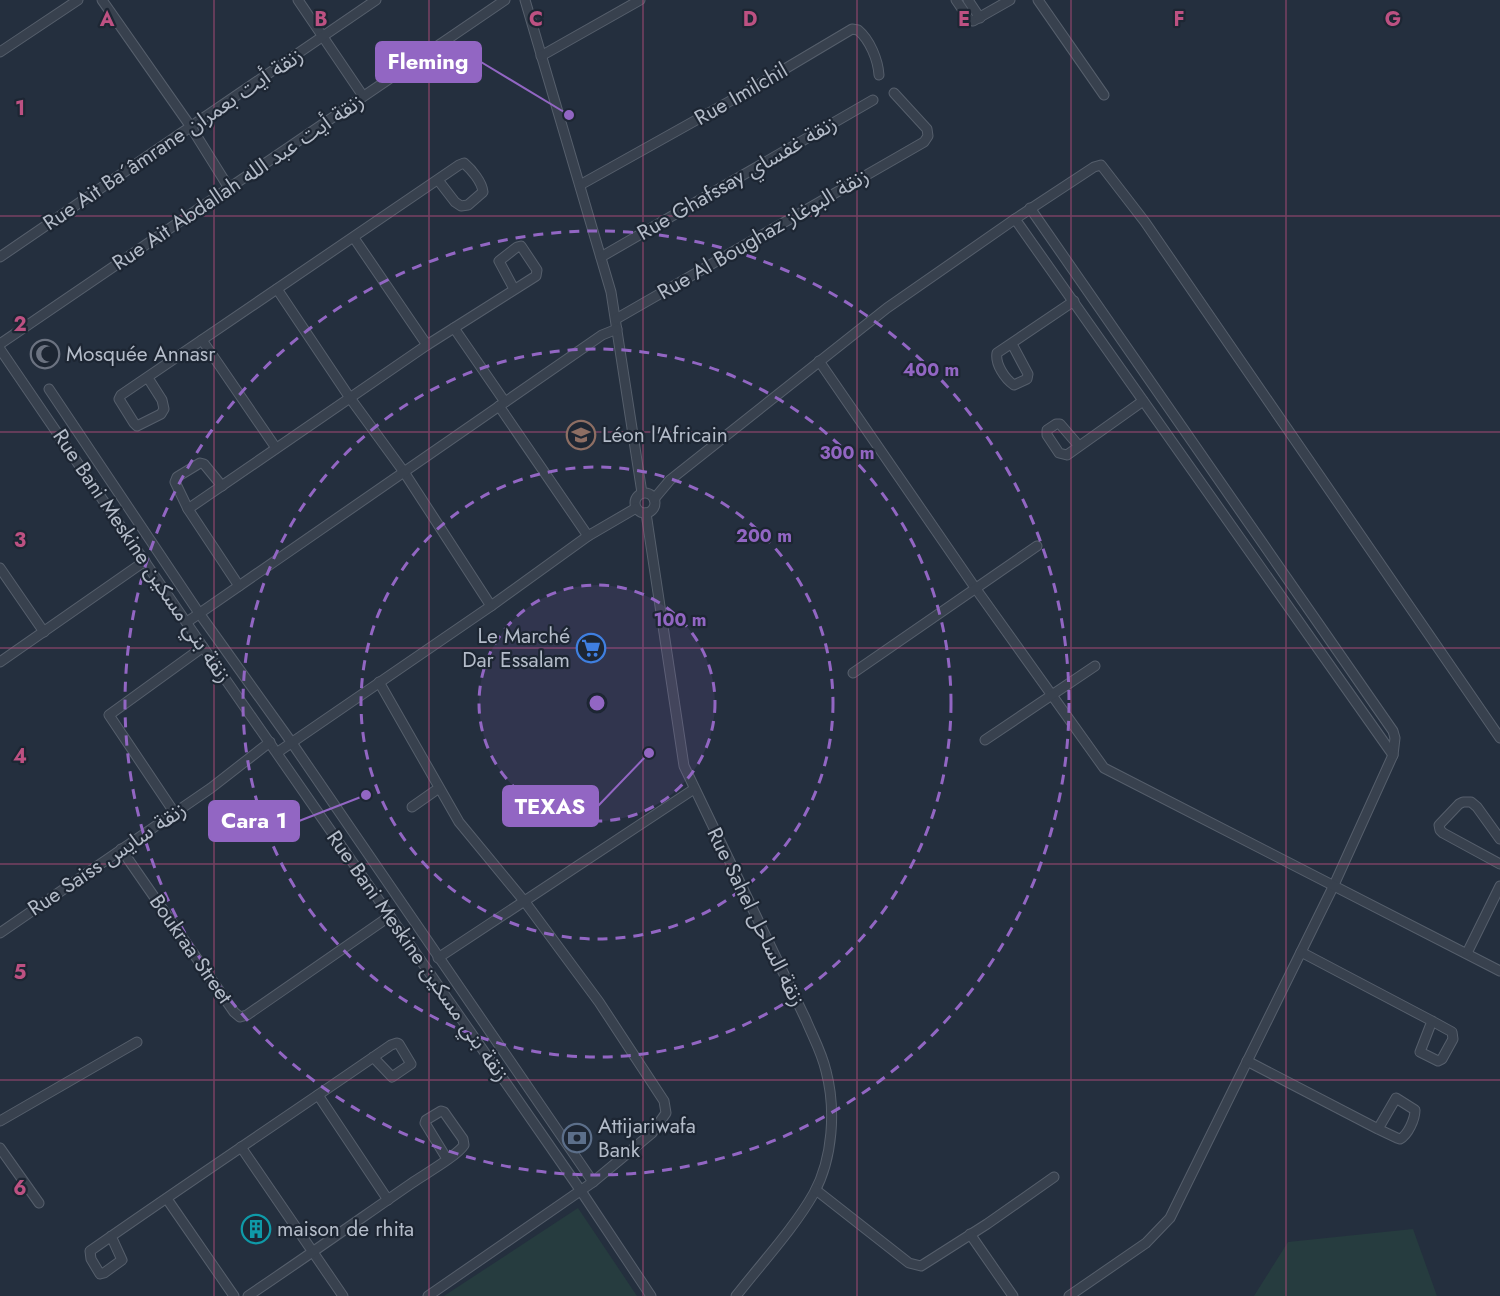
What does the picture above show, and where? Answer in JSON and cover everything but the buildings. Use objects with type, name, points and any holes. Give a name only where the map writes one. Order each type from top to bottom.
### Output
[{"type":"street","points":[[0,52],[78,0]]},
{"type":"street","points":[[102,0],[190,127],[229,188]]},
{"type":"street","points":[[298,0],[363,96]]},
{"type":"street","name":"Rue Ait Ba´âmrane زنقة أيت بعمران","points":[[0,257],[376,0]]},
{"type":"street","name":"Rue Ait Abdallah زنقة أيت عبد الله","points":[[0,344],[506,0]]},
{"type":"street","points":[[525,0],[601,256],[617,329],[642,493]]},
{"type":"street","points":[[541,56],[640,0]]},
{"type":"street","points":[[956,0],[970,20],[980,18],[1010,0]]},
{"type":"street","points":[[968,0],[980,18]]},
{"type":"street","points":[[1038,0],[1104,95]]},
{"type":"street","name":"Rue Imilchil","points":[[580,185],[741,95],[852,29],[858,30],[865,37],[877,63],[879,75]]},
{"type":"street","name":"Rue Al Boughaz زنقة البوغاز","points":[[615,319],[927,139],[928,133],[925,127],[894,93]]},
{"type":"street","name":"Rue Ghafssay زنقة غفساي","points":[[601,256],[873,100]]},
{"type":"street","points":[[148,378],[162,400],[164,410],[161,414],[137,426],[121,404],[120,397],[459,165],[464,164],[481,184],[483,192],[468,205],[461,206],[455,202],[438,180]]},
{"type":"street","points":[[636,508],[646,513],[653,508],[654,499],[670,480],[887,308],[1030,208],[1098,165],[1104,168],[1145,222],[1500,738]]},
{"type":"street","points":[[1030,208],[1393,731],[1395,738],[1393,755],[1334,885],[1170,1218],[1146,1243],[1069,1296]]},
{"type":"street","points":[[1015,219],[1393,755]]},
{"type":"street","points":[[354,238],[427,345]]},
{"type":"street","points":[[188,509],[427,345],[454,328],[514,290],[536,276],[538,273],[521,246],[499,261],[514,290]]},
{"type":"street","points":[[277,289],[350,398],[404,472],[491,606]]},
{"type":"street","points":[[1012,344],[1074,301]]},
{"type":"street","points":[[454,328],[588,536]]},
{"type":"street","points":[[187,622],[602,335],[617,329]]},
{"type":"street","points":[[202,340],[276,448]]},
{"type":"street","name":"Rue Bani Meskine زنقة بني مسكين","points":[[0,349],[651,1296]]},
{"type":"street","points":[[819,361],[976,589],[1100,763],[1110,772],[1500,970]]},
{"type":"street","points":[[49,389],[199,613],[292,743],[594,1182]]},
{"type":"street","points":[[1079,446],[1143,401]]},
{"type":"street","points":[[1172,443],[1186,434]]},
{"type":"street","points":[[222,486],[202,463],[177,477],[175,482],[188,509],[239,586]]},
{"type":"street","points":[[642,493],[650,494],[654,499]]},
{"type":"street","points":[[636,508],[635,500],[642,493]]},
{"type":"street","points":[[278,752],[491,606],[588,536],[636,508]]},
{"type":"street","name":"Rue Sahel زنقة الساحل","points":[[646,513],[681,755],[694,789],[806,1020],[827,1072],[831,1103],[828,1152],[816,1190],[736,1296]]},
{"type":"street","points":[[853,673],[1037,546]]},
{"type":"street","points":[[0,662],[145,561]]},
{"type":"street","points":[[0,568],[44,632]]},
{"type":"street","points":[[174,812],[109,715],[204,647]]},
{"type":"street","points":[[985,740],[1095,666]]},
{"type":"street","points":[[379,682],[459,822],[525,902],[599,1002],[666,1108],[666,1113],[658,1126],[594,1182],[428,1296]]},
{"type":"street","name":"Rue Saiss زنقة سايس","points":[[0,933],[210,788],[270,742]]},
{"type":"street","points":[[412,807],[439,788]]},
{"type":"street","points":[[438,958],[694,789]]},
{"type":"street","points":[[1500,839],[1477,807],[1467,801],[1459,804],[1439,825],[1443,833],[1500,864]]},
{"type":"street","name":"Boukraa Street","points":[[121,849],[234,1012],[240,1017],[247,1015],[390,916]]},
{"type":"street","points":[[1467,953],[1500,886]]},
{"type":"street","points":[[1301,952],[1432,1021]]},
{"type":"street","points":[[0,1121],[137,1042]]},
{"type":"street","points":[[111,1236],[373,1057]]},
{"type":"street","points":[[1247,1061],[1378,1129],[1397,1138],[1402,1138],[1415,1115],[1415,1110],[1396,1098],[1378,1129]]},
{"type":"street","points":[[318,1095],[388,1200]]},
{"type":"street","points":[[248,1296],[462,1149],[464,1142],[444,1112],[441,1111],[426,1120],[425,1124],[447,1159]]},
{"type":"street","points":[[241,1147],[343,1296]]},
{"type":"street","points":[[0,1148],[39,1203]]},
{"type":"street","points":[[816,1190],[915,1266],[926,1264],[1054,1177]]},
{"type":"street","points":[[166,1199],[234,1296]]},
{"type":"street","points":[[970,1234],[1013,1296]]},
{"type":"green space","points":[[578,1208],[637,1296],[444,1296]]},
{"type":"green space","points":[[1413,1229],[1437,1296],[1254,1296],[1288,1242]]},
{"type":"place","name":"Fleming","points":[[569,115]]},
{"type":"place","name":"Mosquée Annasr","points":[[45,354]]},
{"type":"place","name":"Léon l'Africain","points":[[581,435]]},
{"type":"place","name":"Le Marché Dar Essalam","points":[[591,648]]},
{"type":"place","name":"TEXAS","points":[[649,753]]},
{"type":"place","name":"Cara 1","points":[[366,795]]},
{"type":"place","name":"Attijariwafa Bank","points":[[577,1138]]},
{"type":"place","name":"maison de rhita","points":[[256,1229]]}]
